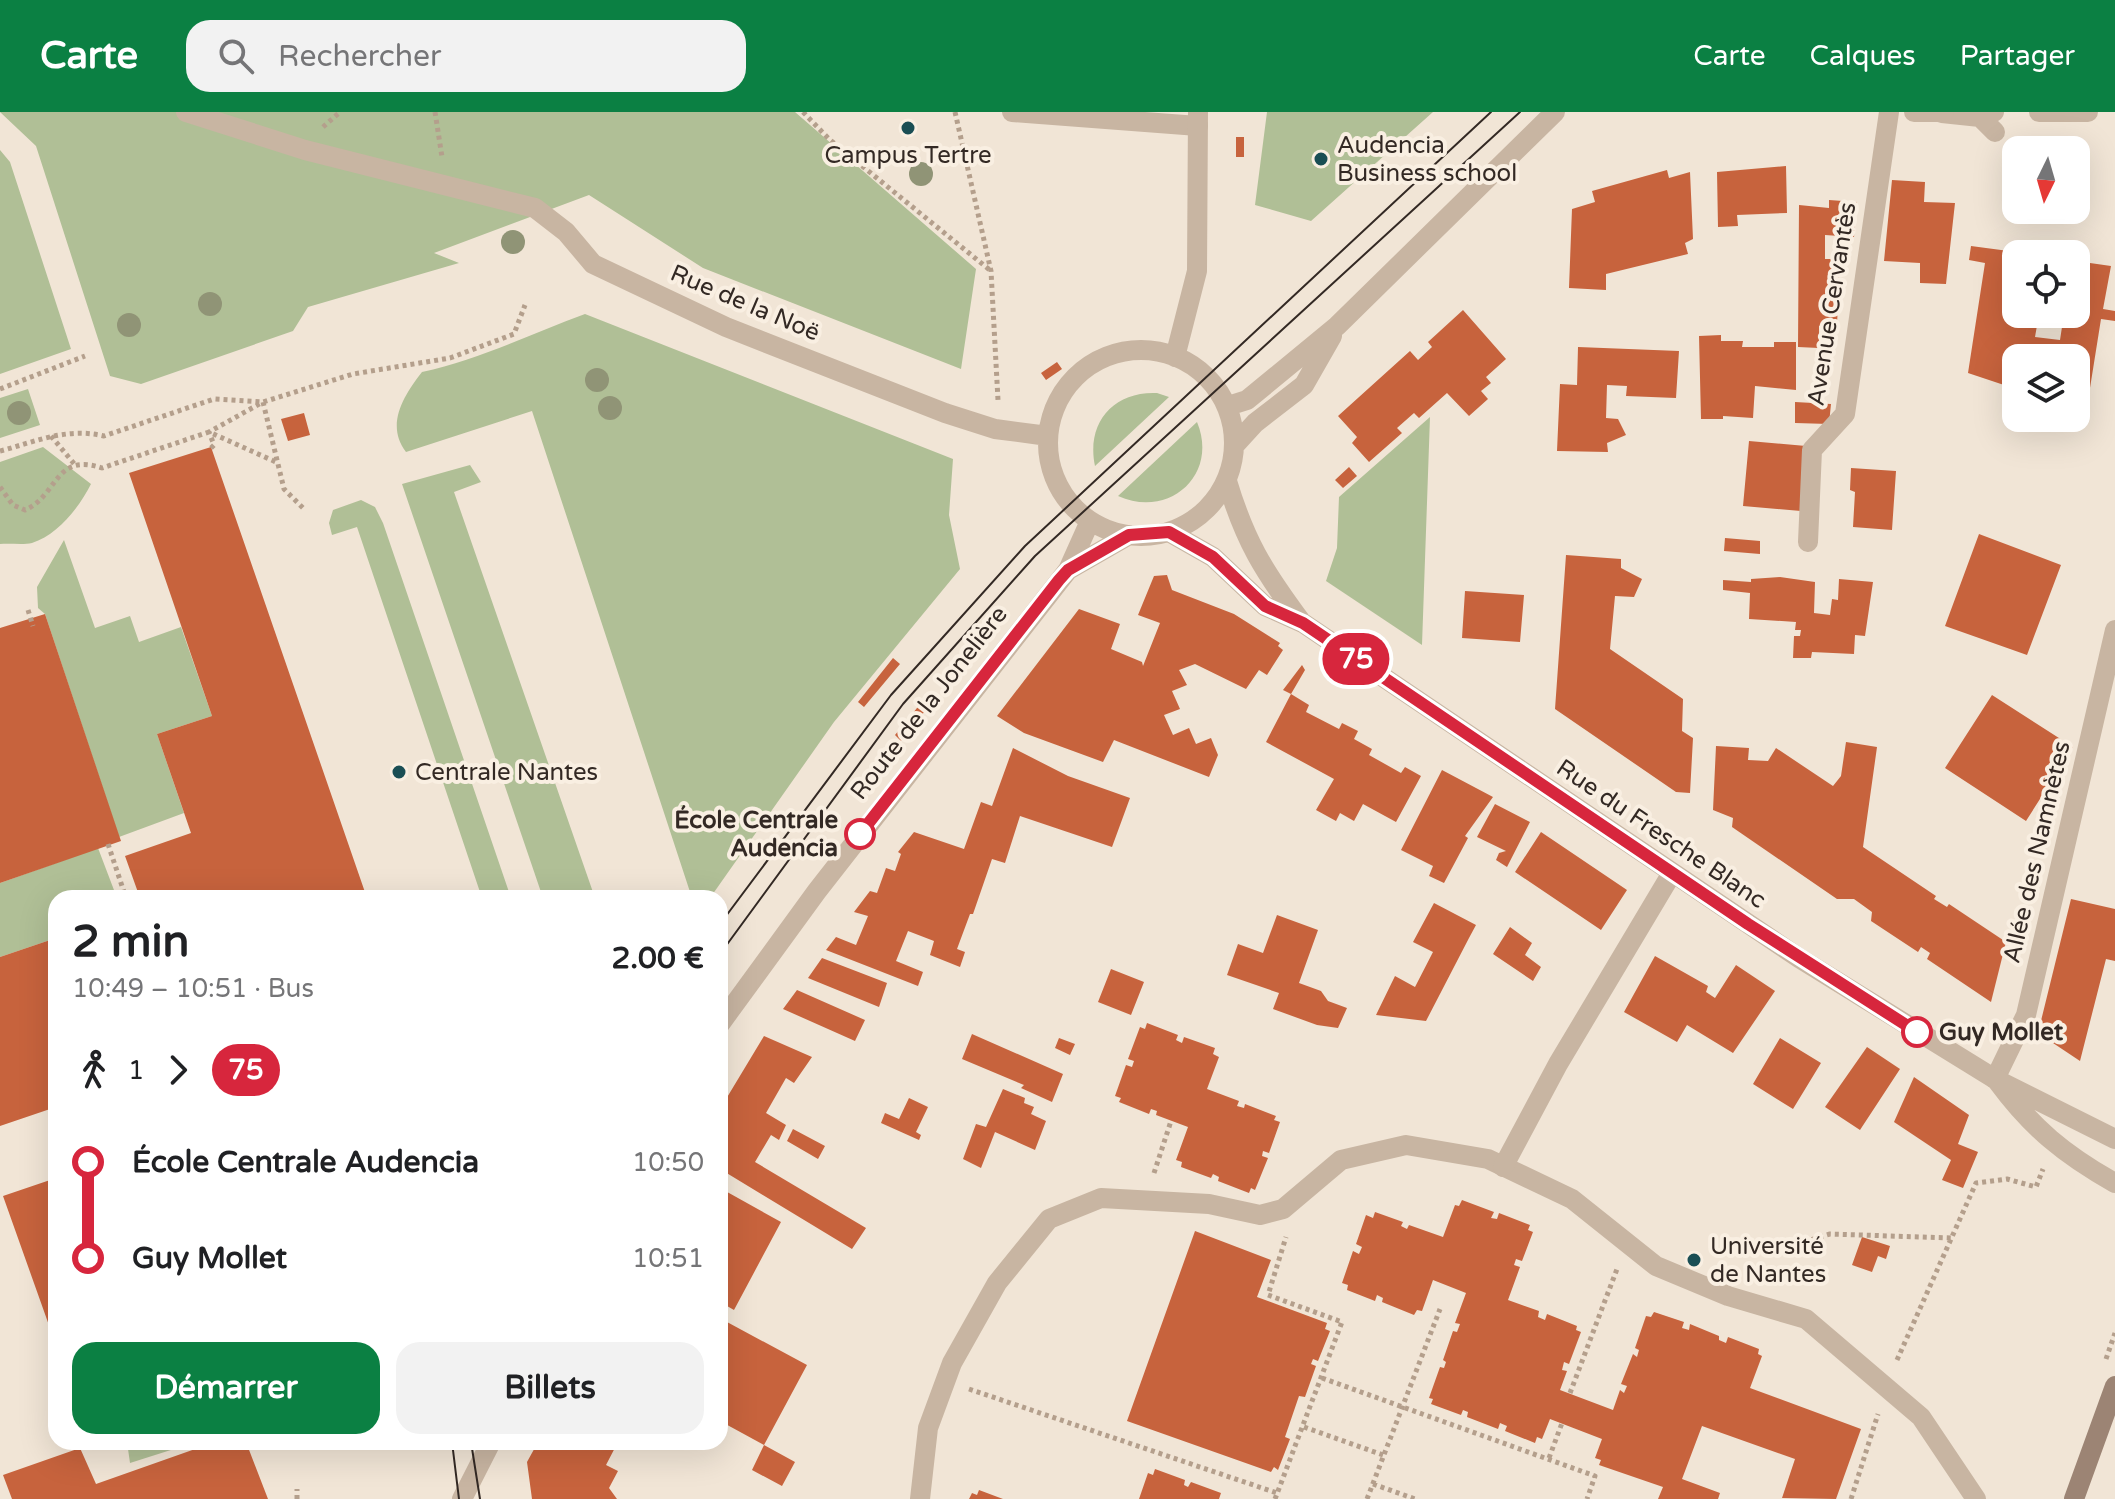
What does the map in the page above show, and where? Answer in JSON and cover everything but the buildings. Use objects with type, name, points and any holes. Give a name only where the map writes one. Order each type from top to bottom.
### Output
[{"type":"main road","points":[[2074,1499],[2115,1386]]},
{"type":"street","name":"Rue de la Noë","points":[[186,112],[305,150],[535,208],[566,232],[593,264],[726,327],[995,429],[1048,436]]},
{"type":"street","points":[[1012,112],[1198,119],[1197,271],[1175,357]]},
{"type":"street","points":[[1228,406],[1247,400],[1337,326],[1555,112]]},
{"type":"street","name":"Avenue Cervantès","points":[[1808,542],[1812,450],[1845,414],[1889,112]]},
{"type":"street","points":[[1914,112],[1990,120]]},
{"type":"street","points":[[2039,112],[2088,113]]},
{"type":"street","points":[[1234,446],[1255,423],[1304,385],[1337,326]]},
{"type":"street","points":[[1142,350],[1175,357],[1208,379],[1228,406],[1234,446],[1227,481],[1197,518],[1169,532],[1129,535],[1090,521],[1069,502],[1057,483],[1049,460],[1048,436],[1059,398],[1086,368],[1123,352],[1142,350]]},
{"type":"street","name":"Rue du Fresche Blanc","points":[[1227,481],[1242,532],[1258,563],[1303,623]]},
{"type":"street","name":"Route de la Jonelière","points":[[728,1013],[817,891],[1068,570],[1090,521]]},
{"type":"street","name":"Rue du Fresche Blanc","points":[[1169,532],[1213,557],[1265,606],[1303,623],[1799,958],[1995,1079],[2115,1139]]},
{"type":"street","name":"Route de la Jonelière","points":[[1068,570],[1129,535]]},
{"type":"street","name":"Allée des Namnètes","points":[[1995,1079],[2026,1015],[2115,630]]},
{"type":"street","points":[[1503,1167],[1558,1064],[1672,873]]},
{"type":"street","name":"Rue du Fresche Blanc","points":[[1995,1079],[2027,1122],[2115,1183]]},
{"type":"street","points":[[920,1499],[928,1428],[946,1380],[997,1283],[1049,1219],[1101,1198],[1209,1204],[1260,1215],[1283,1209],[1341,1160],[1406,1145],[1488,1159],[1572,1199],[1656,1266],[1728,1296],[1806,1319],[1921,1417],[1976,1499]]},
{"type":"street","points":[[462,1499],[487,1450]]},
{"type":"path","points":[[435,112],[443,158],[441,182]]},
{"type":"path","points":[[803,112],[829,139],[991,271]]},
{"type":"path","points":[[955,112],[991,271],[999,389],[995,429]]},
{"type":"path","points":[[0,487],[13,505],[25,510],[41,501],[48,487],[67,467],[87,463],[102,468],[209,432],[263,402],[353,374],[450,358],[493,343],[514,334],[525,305]]},
{"type":"path","points":[[0,389],[85,356]]},
{"type":"path","points":[[0,451],[51,436],[88,432],[104,436],[214,399],[263,402]]},
{"type":"path","points":[[263,402],[284,489],[303,508]]},
{"type":"path","points":[[209,432],[214,445],[211,448]]},
{"type":"path","points":[[209,432],[276,462]]},
{"type":"path","points":[[51,436],[76,466]]},
{"type":"path","points":[[28,610],[33,626]]},
{"type":"path","points":[[108,844],[123,890]]},
{"type":"path","points":[[1145,1200],[1171,1121]]},
{"type":"path","points":[[1851,1499],[1886,1387],[1976,1183],[2007,1179],[2036,1187],[2054,1143]]},
{"type":"path","points":[[946,1380],[1276,1496],[1342,1322],[1268,1295],[1288,1232],[1283,1209]]},
{"type":"path","points":[[1804,1242],[1830,1234],[1951,1238]]},
{"type":"path","points":[[1570,1393],[1627,1242]]},
{"type":"path","points":[[1367,1499],[1440,1309]]},
{"type":"path","points":[[1322,1378],[1402,1404],[1595,1476],[1587,1499]]},
{"type":"path","points":[[1549,1458],[1562,1423]]},
{"type":"path","points":[[1304,1427],[1383,1455]]},
{"type":"path","points":[[1373,1484],[1415,1499]]},
{"type":"path","points":[[297,1489],[297,1499]]},
{"type":"green space","points":[[0,112],[795,112],[976,269],[961,369],[703,268],[589,195],[434,253],[459,263],[308,307],[293,331],[141,384],[110,376],[36,146]]},
{"type":"green space","name":"Audencia Business school","points":[[1267,112],[1433,112],[1311,221],[1255,205]]},
{"type":"green space","points":[[0,150],[10,162],[71,349],[0,374]]},
{"type":"green space","points":[[585,314],[953,459],[949,515],[960,569],[834,722],[716,890],[689,890],[532,411],[406,452],[400,442],[397,431],[399,410],[422,372],[484,354]]},
{"type":"green space","points":[[28,389],[40,425],[0,438],[0,398]]},
{"type":"green space","points":[[1157,393],[1169,397],[1095,466],[1095,436],[1106,413],[1127,398]]},
{"type":"green space","points":[[1430,417],[1422,645],[1326,581],[1337,548],[1339,497]]},
{"type":"green space","points":[[1197,422],[1202,441],[1201,459],[1195,475],[1185,488],[1155,502],[1137,502],[1118,496]]},
{"type":"green space","points":[[43,447],[91,484],[74,510],[51,534],[32,543],[0,544],[0,462]]},
{"type":"green space","points":[[470,465],[481,482],[454,492],[592,890],[540,890],[402,484]]},
{"type":"green space","points":[[361,500],[375,507],[383,523],[508,890],[479,890],[357,527],[332,535],[329,523],[333,510]]},
{"type":"green space","points":[[64,540],[95,628],[130,616],[139,642],[181,627],[212,716],[157,734],[184,813],[119,837],[45,614],[38,608],[37,587]]},
{"type":"green space","points":[[98,848],[114,890],[48,890],[48,941],[0,957],[0,883]]},
{"type":"green space","points":[[128,1450],[171,1450],[130,1463]]},
{"type":"tram line","points":[[728,913],[891,695],[1025,546],[1491,112]]},
{"type":"tram line","points":[[728,943],[903,704],[1035,556],[1520,112]]},
{"type":"tram line","points":[[453,1450],[459,1499]]},
{"type":"tram line","points":[[472,1450],[480,1499]]},
{"type":"bus line","name":"75","points":[[860,834],[1068,570],[1129,535],[1169,532],[1213,557],[1265,606],[1303,623],[1647,857],[1917,1032]]},
{"type":"place","name":"Campus Tertre","points":[[908,128]]},
{"type":"place","name":"Audencia Business school","points":[[1321,159]]},
{"type":"place","name":"Centrale Nantes","points":[[399,772]]},
{"type":"place","name":"École Centrale Audencia","points":[[860,834]]},
{"type":"place","name":"Guy Mollet","points":[[1917,1032]]},
{"type":"place","name":"Université de Nantes","points":[[1694,1260]]}]
